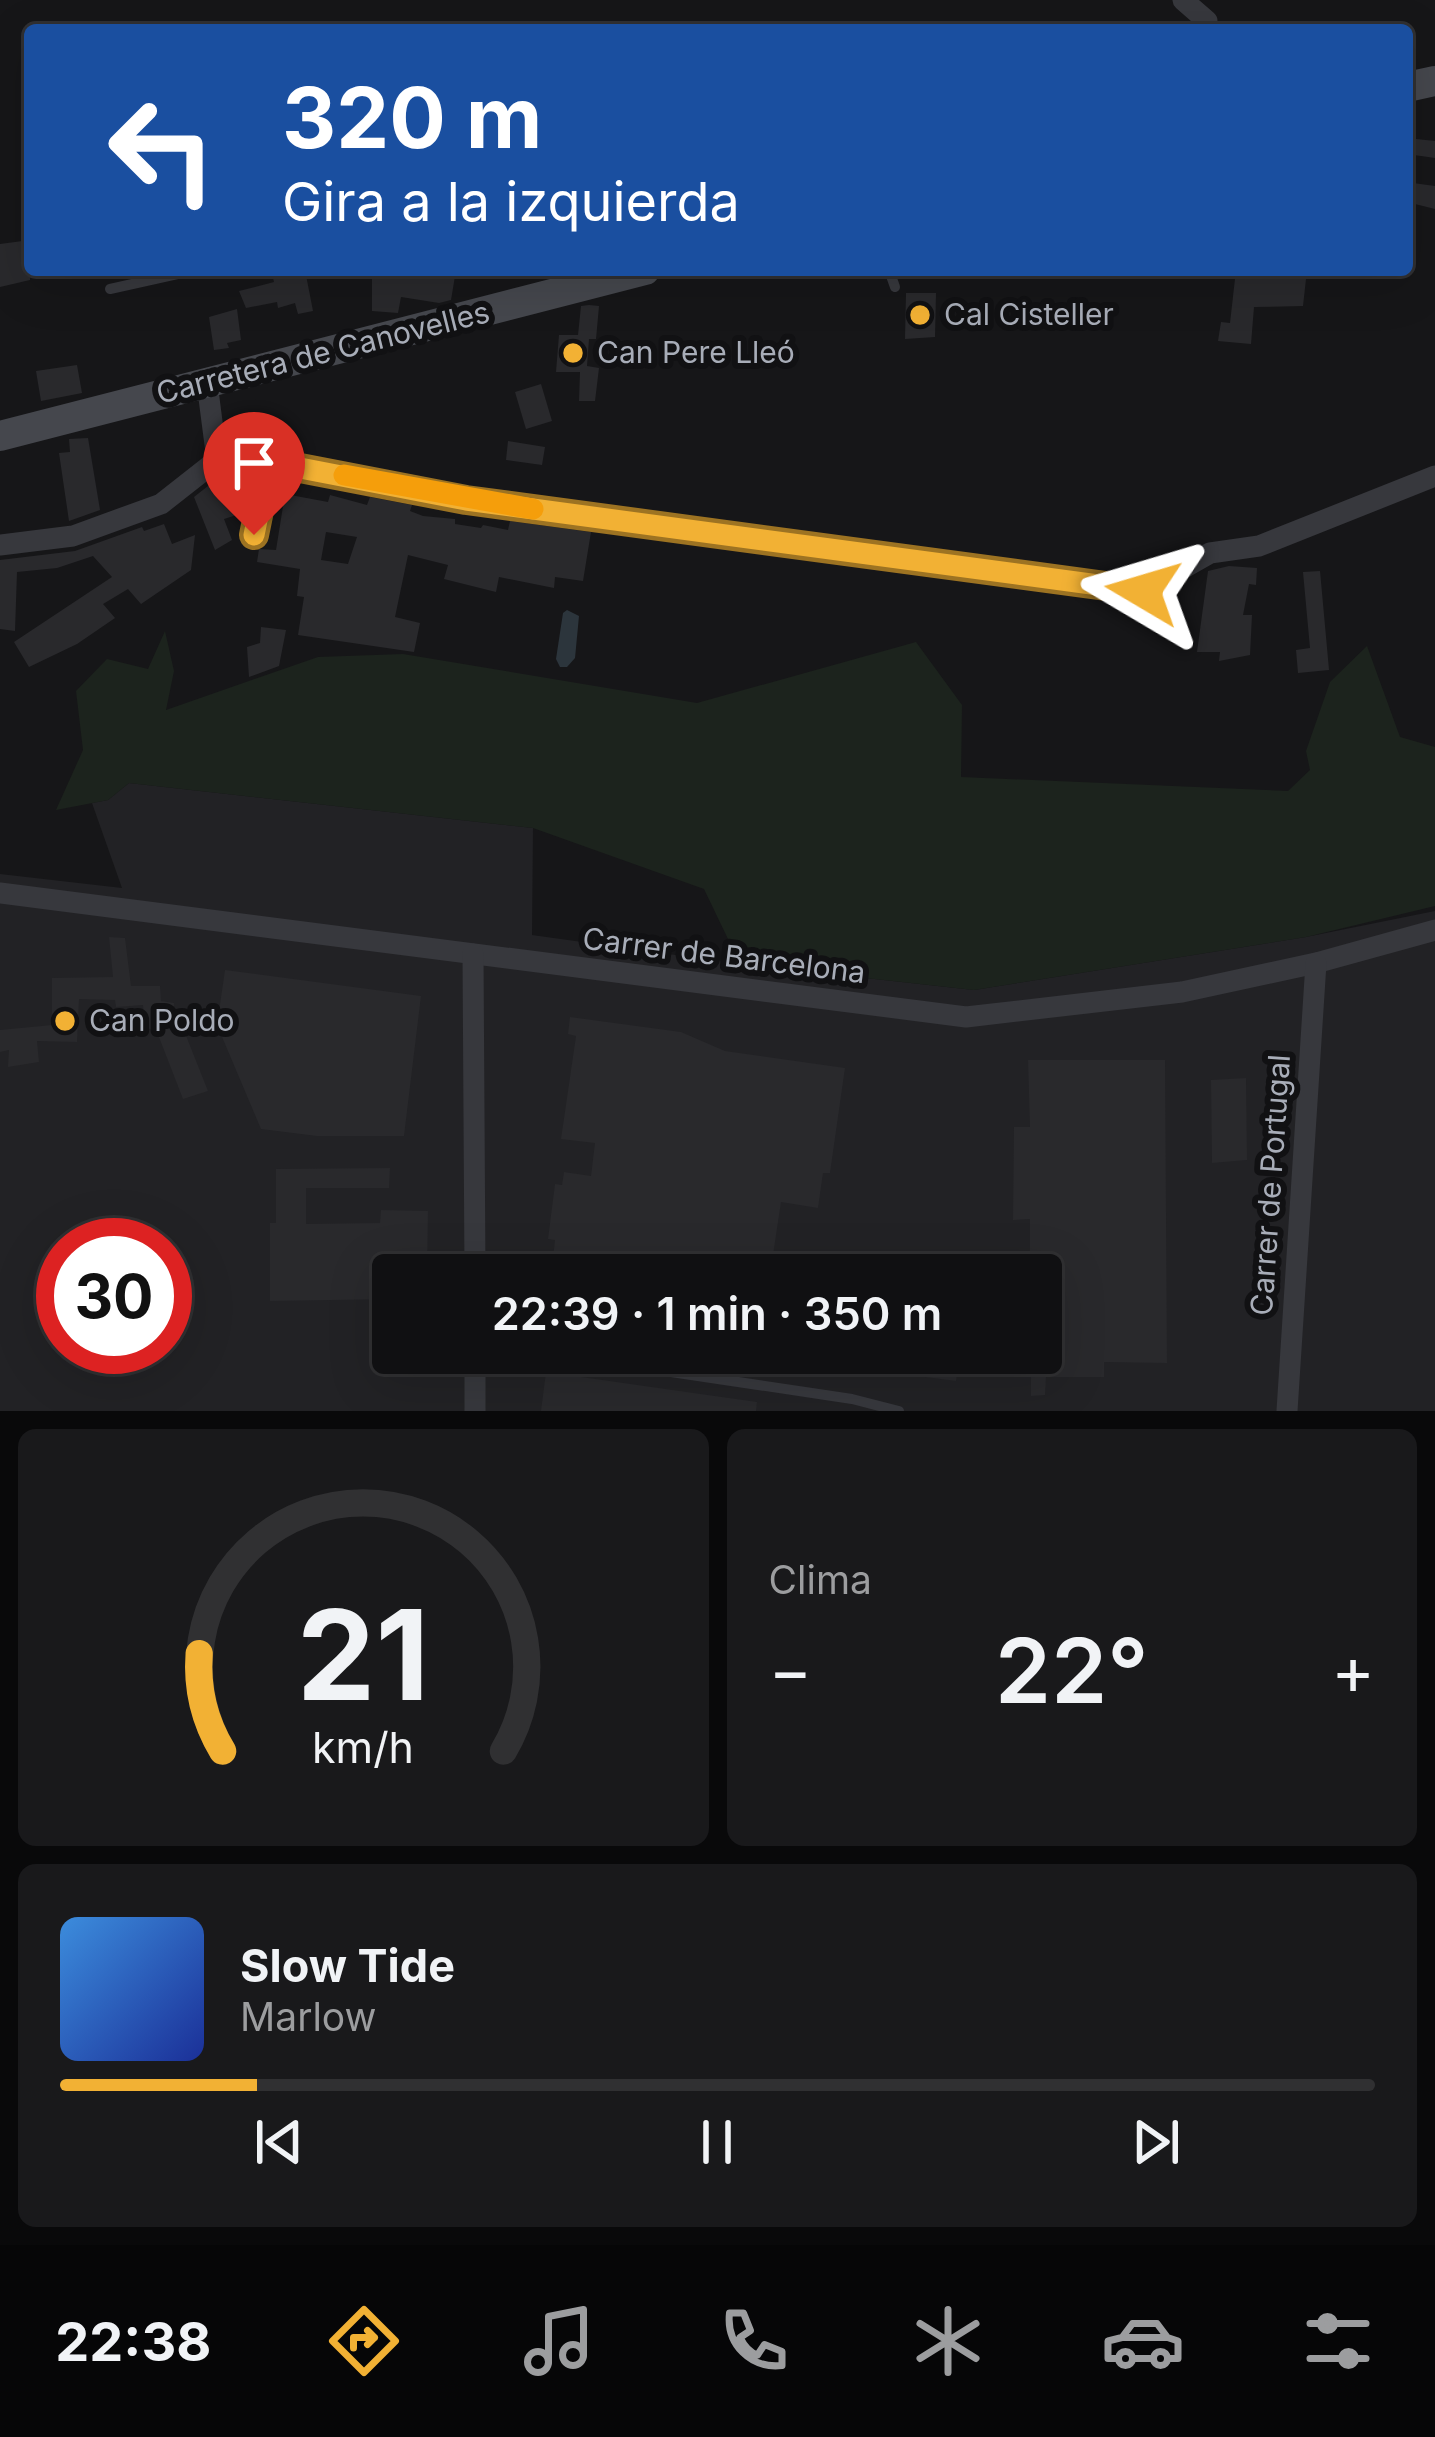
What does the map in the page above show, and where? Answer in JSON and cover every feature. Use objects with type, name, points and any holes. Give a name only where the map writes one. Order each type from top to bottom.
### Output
[{"type":"street","points":[[1183,0],[1207,24]]},
{"type":"street","name":"Carretera de Canovelles","points":[[0,436],[622,276]]},
{"type":"street","points":[[207,383],[217,460]]},
{"type":"street","points":[[0,544],[73,536],[160,504],[217,460],[269,462],[466,500],[1143,591],[1210,554],[1259,547],[1435,476]]},
{"type":"street","points":[[254,535],[269,462]]},
{"type":"street","name":"Carrer de Barcelona","points":[[0,893],[967,1017],[1182,992],[1316,963],[1435,930]]},
{"type":"street","points":[[473,954],[475,1254]]},
{"type":"street","name":"Carrer de Portugal","points":[[1286,1411],[1316,963]]},
{"type":"street","points":[[476,1374],[476,1411]]},
{"type":"lane","points":[[110,289],[172,276]]},
{"type":"lane","points":[[891,276],[895,287]]},
{"type":"lane","points":[[682,1374],[899,1411]]},
{"type":"shaded area","points":[[567,610],[579,616],[575,658],[567,667],[560,667],[556,659]]},
{"type":"shaded area","points":[[165,631],[174,671],[166,710],[318,657],[403,654],[697,703],[916,642],[962,705],[961,777],[1288,791],[1310,770],[1306,751],[1330,682],[1367,646],[1400,737],[1435,747],[1435,906],[1306,937],[974,990],[740,964],[704,889],[533,828],[129,783],[108,800],[56,810],[83,750],[76,691],[107,659],[148,669]]},
{"type":"shaded area","points":[[129,783],[533,828],[532,935],[974,990],[1306,937],[1435,911],[1435,1411],[0,1411],[0,874],[122,888],[92,803],[108,800]]},
{"type":"building","points":[[1413,139],[1435,141],[1435,158],[1413,155]]},
{"type":"building","points":[[1413,183],[1435,186],[1435,209],[1413,204]]},
{"type":"building","points":[[24,241],[24,276],[30,280],[0,287],[0,244]]},
{"type":"building","points":[[272,276],[306,276],[313,311],[298,314],[295,303],[278,308],[277,302],[246,308],[239,291],[274,282]]},
{"type":"building","points":[[372,276],[455,276],[451,300],[439,303],[401,297],[398,313],[372,311]]},
{"type":"building","points":[[1235,276],[1306,276],[1303,306],[1254,307],[1251,344],[1218,341],[1221,322],[1230,323]]},
{"type":"building","name":"Cal Cisteller","points":[[906,293],[936,293],[935,337],[905,339]]},
{"type":"building","name":"Can Pere Lleó","points":[[581,306],[599,306],[587,366],[599,368],[595,401],[579,401],[580,372],[556,372],[559,335],[578,335]]},
{"type":"building","points":[[237,309],[241,340],[214,350],[209,317]]},
{"type":"building","points":[[77,365],[82,393],[41,401],[36,371]]},
{"type":"building","points":[[541,384],[552,421],[526,429],[515,392]]},
{"type":"building","points":[[88,438],[100,510],[69,521],[59,453],[70,452],[69,439]]},
{"type":"building","points":[[508,441],[545,447],[542,465],[506,460]]},
{"type":"building","points":[[222,475],[233,476],[243,513],[224,519],[232,540],[215,550],[194,497]]},
{"type":"building","points":[[285,494],[328,502],[330,495],[367,505],[370,497],[412,505],[410,511],[423,516],[481,528],[508,530],[510,521],[591,532],[583,581],[555,577],[554,588],[499,577],[496,592],[444,579],[448,565],[408,555],[395,617],[420,623],[414,652],[298,635],[304,597],[297,596],[300,569],[257,562],[259,549],[276,550]],"holes":[[[326,532],[357,537],[348,564],[321,560]]]},
{"type":"building","points":[[164,524],[172,544],[195,535],[191,570],[141,604],[128,589],[103,604],[115,618],[77,644],[29,667],[14,642],[112,577],[93,556],[57,568],[17,572],[15,631],[0,629],[0,560],[75,551]]},
{"type":"building","points":[[1229,566],[1257,568],[1256,585],[1249,584],[1243,615],[1252,615],[1250,655],[1219,661],[1220,652],[1197,652],[1208,571]]},
{"type":"building","points":[[1320,571],[1329,670],[1298,673],[1296,650],[1310,648],[1303,572]]},
{"type":"building","points":[[261,627],[286,630],[279,666],[249,677],[247,647],[260,643]]},
{"type":"building","points":[[109,937],[125,938],[131,986],[160,986],[161,1001],[174,1003],[173,1024],[181,1023],[208,1091],[183,1099],[157,1032],[145,1027],[143,1005],[116,1007],[115,1000],[79,999],[77,1042],[37,1041],[39,1062],[8,1067],[9,1050],[0,1052],[0,1030],[52,1025],[52,978],[113,977]]},
{"type":"building","points":[[225,970],[421,996],[404,1136],[317,1136],[261,1129],[217,1025]]},
{"type":"building","points":[[570,1017],[681,1032],[725,1051],[845,1068],[830,1173],[823,1173],[818,1208],[781,1202],[773,1254],[553,1254],[555,1240],[548,1239],[555,1184],[562,1185],[564,1172],[591,1176],[595,1143],[561,1139],[576,1036],[568,1034]]},
{"type":"building","points":[[1028,1060],[1165,1060],[1167,1363],[1104,1362],[1104,1377],[1046,1377],[1045,1395],[1031,1396],[1031,1374],[1062,1374],[1062,1254],[1030,1254],[1030,1219],[1013,1220],[1014,1127],[1030,1127]]},
{"type":"building","points":[[1246,1078],[1247,1160],[1212,1163],[1211,1080]]},
{"type":"building","points":[[390,1168],[389,1188],[306,1188],[306,1224],[380,1223],[381,1210],[428,1211],[427,1254],[372,1254],[372,1299],[270,1301],[276,1169]]},
{"type":"building","points":[[546,1374],[757,1402],[756,1411],[541,1411]]},
{"type":"building","points":[[903,1374],[957,1374],[956,1381]]},
{"type":"slow traffic","points":[[344,475],[533,509]]},
{"type":"place","name":"Cal Cisteller","points":[[920,315]]},
{"type":"place","name":"Can Pere Lleó","points":[[573,353]]},
{"type":"place","name":"Can Poldo","points":[[65,1021]]},
{"type":"route","points":[[254,535],[269,462],[466,500],[1143,591]]}]
